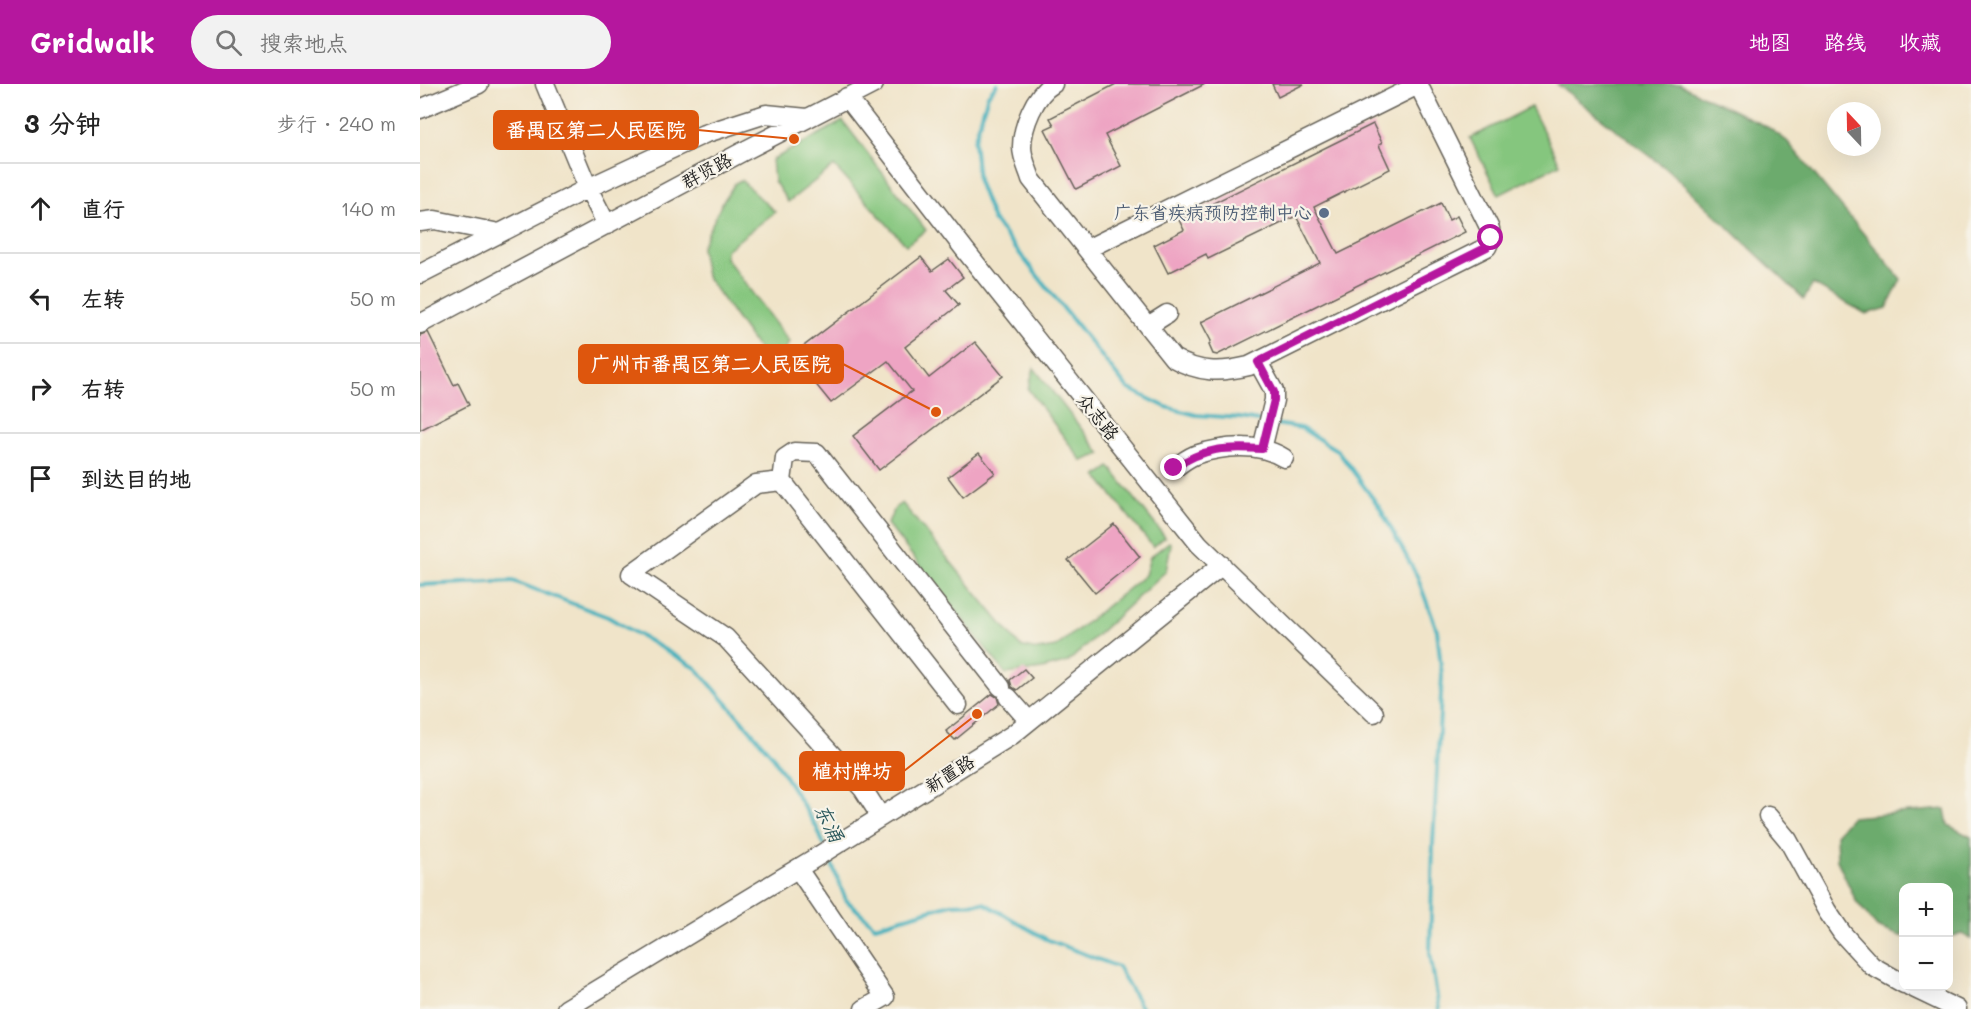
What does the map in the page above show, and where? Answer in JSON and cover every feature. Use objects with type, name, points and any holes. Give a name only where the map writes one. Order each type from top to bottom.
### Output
[{"type":"street","points":[[420,109],[438,92],[479,84]]},
{"type":"street","points":[[545,84],[588,188],[607,225]]},
{"type":"street","name":"群贤路","points":[[420,324],[874,84]]},
{"type":"street","points":[[1053,84],[1036,100],[1030,113],[1022,147],[1031,179],[1173,358],[1188,367],[1228,371],[1258,362],[1487,247],[1491,238],[1491,229],[1418,85],[1087,249]]},
{"type":"street","name":"众志路","points":[[847,97],[964,250],[1199,544],[1374,713]]},
{"type":"street","name":"群贤路","points":[[420,274],[588,188],[704,134],[766,114],[807,118]]},
{"type":"street","points":[[420,222],[435,220],[499,233]]},
{"type":"street","points":[[1148,326],[1167,314]]},
{"type":"street","points":[[1258,362],[1274,392],[1262,449]]},
{"type":"street","points":[[1174,468],[1192,456],[1218,449],[1262,449],[1284,458]]},
{"type":"street","points":[[958,705],[782,481],[785,459],[794,452],[817,453],[1029,721]]},
{"type":"street","points":[[782,481],[756,484],[632,574],[726,638],[863,789],[881,817]]},
{"type":"street","name":"新置路","points":[[566,1009],[798,869],[1012,735],[1222,565]]},
{"type":"street","points":[[1768,816],[1788,840],[1827,911],[1842,933],[1872,966],[1899,981]]},
{"type":"street","points":[[798,869],[885,997],[864,1009]]},
{"type":"street","points":[[1918,991],[1957,1009]]},
{"type":"green space","points":[[1557,84],[1679,84],[1769,128],[1787,141],[1901,279],[1887,308],[1866,314],[1813,284],[1804,299],[1668,170]]},
{"type":"green space","points":[[1531,107],[1560,164],[1499,195],[1470,138]]},
{"type":"green space","points":[[843,121],[926,230],[906,245],[834,166],[788,202],[774,181],[772,160]]},
{"type":"green space","points":[[741,180],[775,212],[726,250],[726,258],[789,342],[774,371],[706,276],[701,248],[722,203],[735,183]]},
{"type":"green space","points":[[1034,368],[1101,454],[1082,461],[1028,389]]},
{"type":"green space","points":[[1110,467],[1165,537],[1153,547],[1097,476]]},
{"type":"green space","points":[[902,503],[1020,646],[1037,650],[1056,647],[1145,575],[1150,557],[1169,542],[1171,544],[1166,571],[1068,662],[1042,669],[1006,674],[887,524],[896,507]]},
{"type":"green space","points":[[1945,809],[1948,825],[1971,837],[1971,939],[1962,934],[1953,936],[1953,883],[1899,883],[1899,935],[1877,927],[1856,901],[1837,860],[1836,834],[1851,817]]},
{"type":"building","points":[[1116,84],[1205,84],[1105,135],[1121,166],[1076,189],[1045,129],[1054,125],[1050,118]]},
{"type":"building","points":[[1272,84],[1304,84],[1278,97]]},
{"type":"building","points":[[1373,124],[1382,143],[1379,145],[1390,169],[1314,207],[1338,254],[1441,203],[1449,220],[1457,216],[1465,232],[1217,355],[1213,354],[1209,345],[1211,341],[1201,322],[1320,263],[1296,216],[1208,259],[1206,254],[1168,273],[1154,245],[1184,230],[1179,220]]},
{"type":"building","points":[[921,257],[932,271],[949,259],[963,277],[946,290],[959,305],[905,347],[929,378],[975,342],[1003,376],[879,470],[853,436],[912,391],[888,361],[831,403],[792,355]]},
{"type":"building","points":[[428,332],[454,385],[458,383],[469,405],[420,430],[420,335]]},
{"type":"building","points":[[979,453],[995,473],[963,497],[948,477]]},
{"type":"building","points":[[1114,524],[1140,557],[1095,593],[1068,560]]},
{"type":"building","points":[[1024,669],[1032,678],[1017,690],[1012,687],[1010,680]]},
{"type":"building","points":[[992,694],[997,697],[999,704],[955,740],[946,731]]},
{"type":"waterway","points":[[997,84],[988,95],[974,141],[978,181],[993,220],[1127,388],[1166,407],[1196,415],[1265,422]]},
{"type":"waterway","points":[[1275,424],[1301,428],[1338,451],[1380,508],[1417,576],[1437,630],[1442,676],[1430,953],[1439,1009]]},
{"type":"waterway","name":"东涌","points":[[420,585],[513,581],[608,617],[696,668],[772,755],[817,828],[824,845]]},
{"type":"waterway","name":"东涌","points":[[829,857],[846,900],[875,926],[951,904],[984,903],[1046,939],[1118,967],[1142,1009]]},
{"type":"place","name":"番禺区第二人民医院","points":[[794,139]]},
{"type":"place","name":"广东省疾病预防控制中心","points":[[1324,213]]},
{"type":"place","name":"广州市番禺区第二人民医院","points":[[936,412]]},
{"type":"place","name":"植村牌坊","points":[[977,714]]},
{"type":"route","points":[[1174,468],[1192,456],[1218,449],[1262,449],[1274,392],[1258,362],[1487,247],[1491,238]]}]
